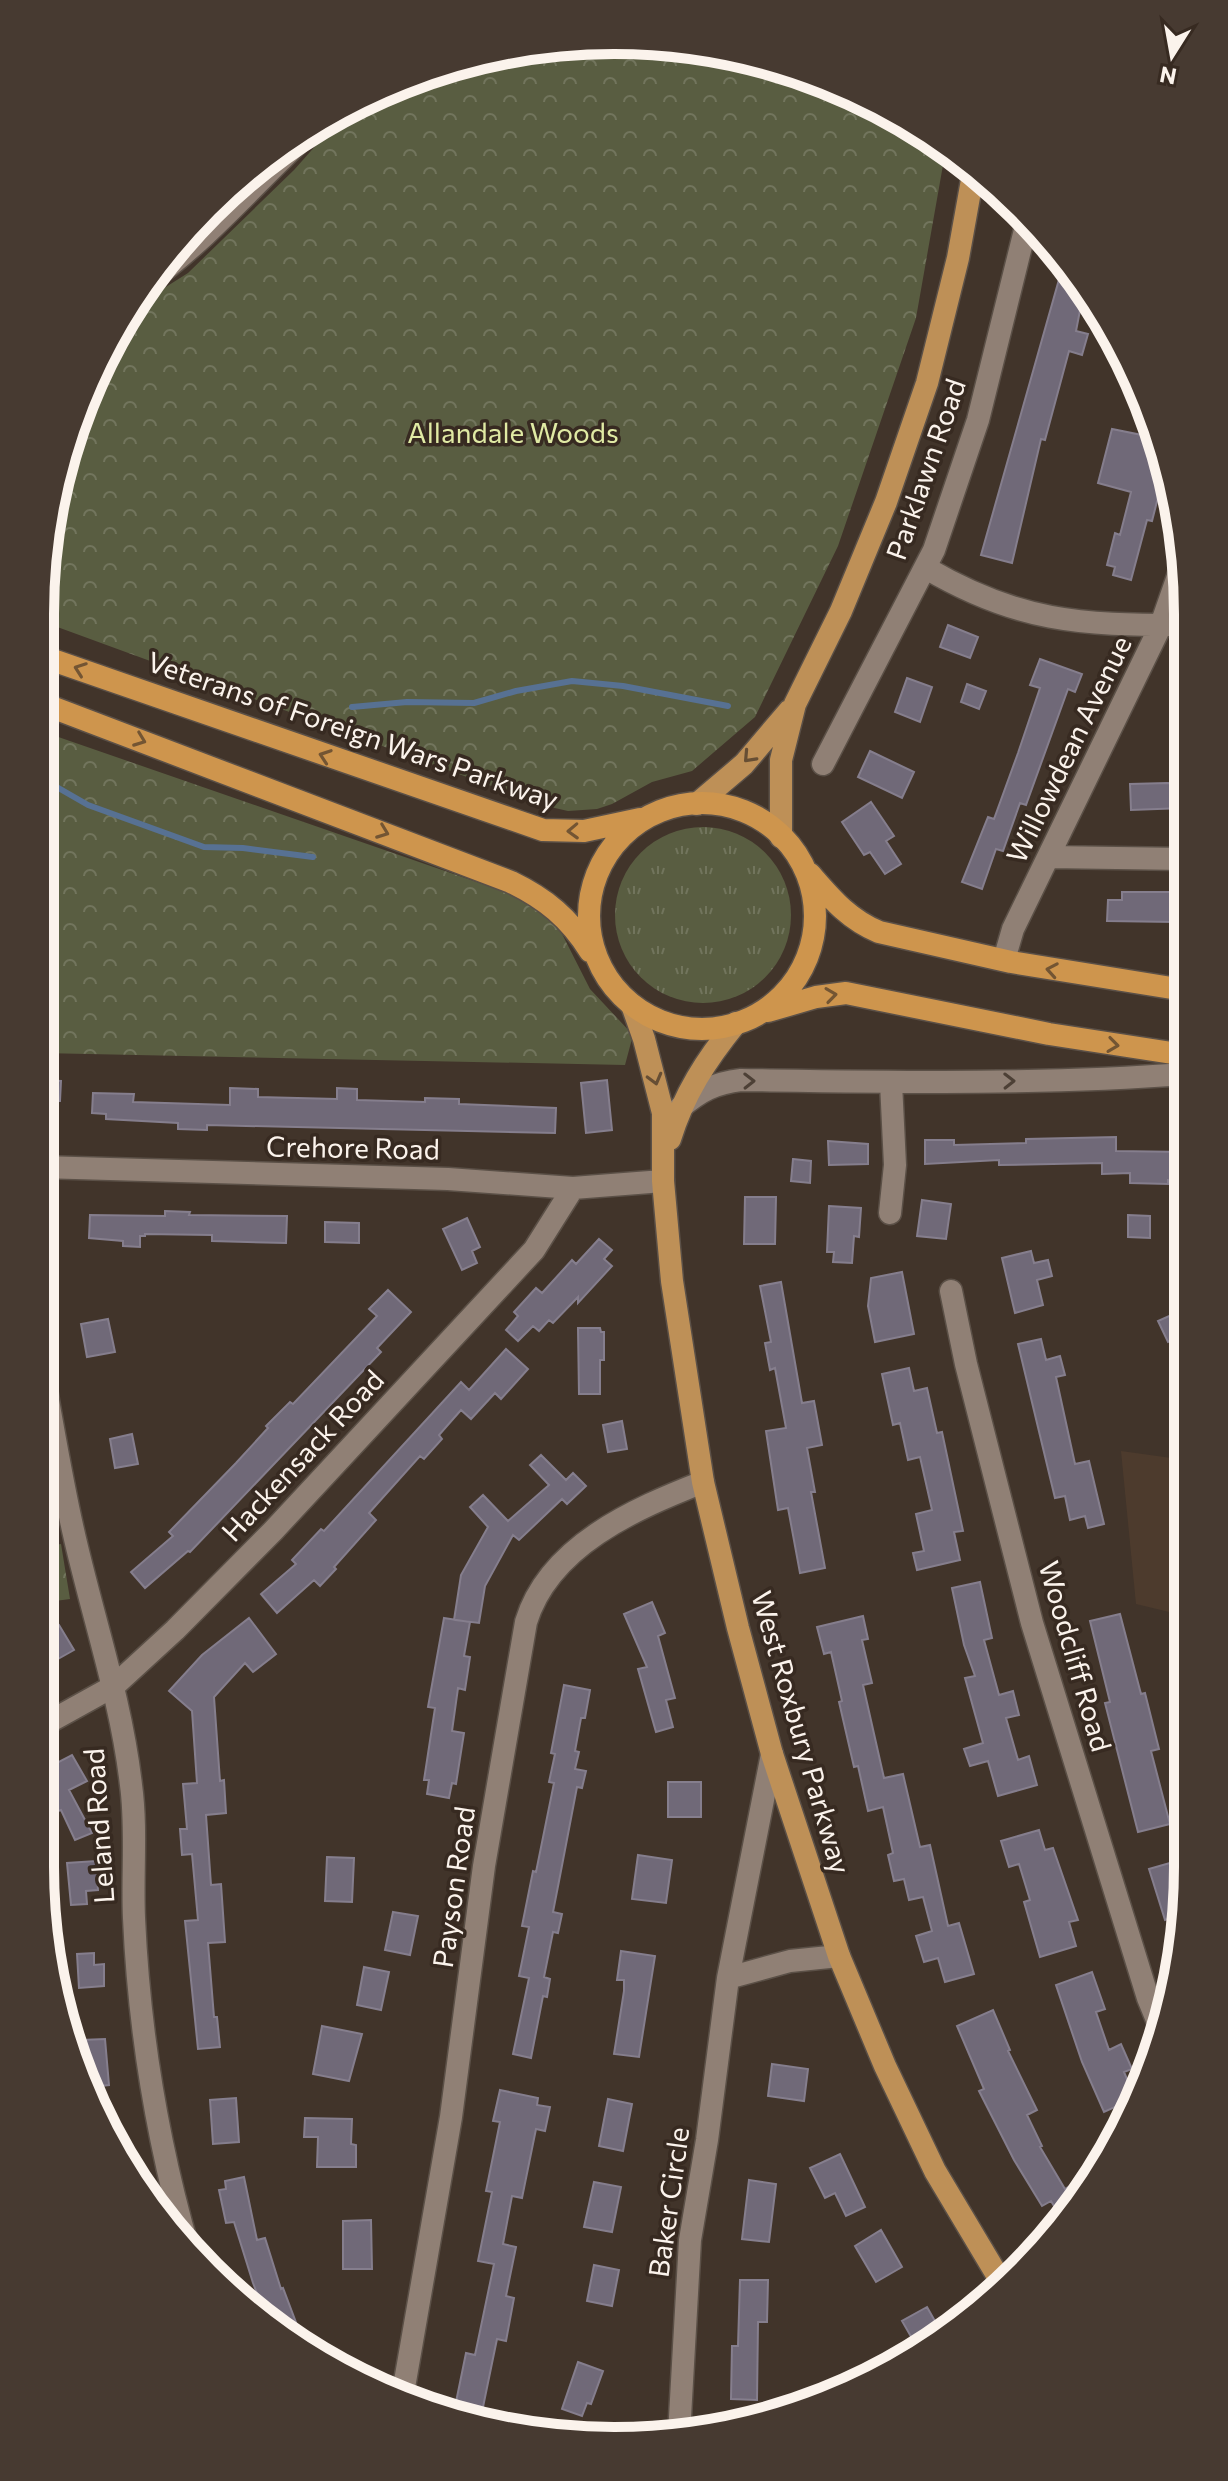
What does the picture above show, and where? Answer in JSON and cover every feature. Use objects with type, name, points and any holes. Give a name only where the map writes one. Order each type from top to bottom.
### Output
[{"type":"highway","name":"Veterans of Foreign Wars Parkway","points":[[54,661],[543,830],[584,831],[649,817]]},
{"type":"highway","points":[[54,708],[446,856],[533,893],[565,917],[632,1005],[676,1026],[700,1029],[746,1019],[816,997],[846,993],[1049,1034],[1174,1053]]},
{"type":"highway","points":[[604,972],[593,948],[589,923],[593,885],[603,861],[619,840],[649,817],[675,807],[697,804],[719,805],[761,821],[781,837],[842,910],[864,926],[906,939],[1004,960],[1174,988]]},
{"type":"highway","points":[[746,1019],[786,991],[798,976],[810,950],[815,911],[810,883],[802,865]]},
{"type":"main road","points":[[781,837],[781,760],[795,704],[841,611],[881,515],[922,398],[958,258],[971,183]]},
{"type":"main road","points":[[697,804],[744,764],[795,704]]},
{"type":"main road","name":"West Roxbury Parkway","points":[[632,1005],[659,1090],[663,1113],[663,1170],[672,1281],[703,1482],[772,1754],[839,1956],[925,2150],[997,2275]]},
{"type":"main road","name":"West Roxbury Parkway","points":[[663,1170],[679,1109],[701,1069],[746,1019]]},
{"type":"street","points":[[188,251],[260,181]]},
{"type":"street","name":"Parklawn Road","points":[[823,764],[926,568],[978,420],[1024,233]]},
{"type":"street","points":[[926,568],[992,602],[1049,618],[1084,623],[1174,625]]},
{"type":"street","name":"Willowdean Avenue","points":[[1004,960],[1013,929],[1161,625],[1173,590]]},
{"type":"street","points":[[1050,857],[1174,859]]},
{"type":"street","points":[[679,1109],[698,1092],[717,1083],[741,1080],[891,1083],[1120,1079],[1174,1075]]},
{"type":"street","points":[[890,1213],[895,1165],[891,1083]]},
{"type":"street","name":"Crehore Road","points":[[54,1167],[448,1179],[573,1188],[663,1170]]},
{"type":"street","name":"Hackensack Road","points":[[54,1719],[114,1686],[175,1630],[273,1531],[524,1261],[555,1221],[573,1188]]},
{"type":"street","name":"Woodcliff Road","points":[[951,1291],[966,1364],[1032,1623],[1154,2014]]},
{"type":"street","name":"Leland Road","points":[[54,1432],[72,1528],[114,1686],[132,1786],[134,1919],[155,2111],[180,2220]]},
{"type":"street","name":"Payson Road","points":[[404,2386],[451,2117],[484,1866],[532,1601],[544,1582],[570,1554],[622,1519],[703,1482]]},
{"type":"street","name":"Baker Circle","points":[[681,2423],[690,2240],[707,2140],[728,1978],[772,1754]]},
{"type":"street","points":[[728,1978],[790,1961],[839,1956]]},
{"type":"shaded area","points":[[1121,1451],[1174,1458],[1174,1613],[1136,1604]]},
{"type":"green space","name":"Allandale Woods","points":[[577,55],[651,55],[723,65],[794,84],[862,112],[944,162],[916,318],[838,546],[755,717],[692,771],[652,782],[597,809],[568,811],[546,806],[54,626],[59,541],[73,469],[97,400],[129,334],[154,294],[188,273],[294,170],[326,134],[400,97],[469,73]]},
{"type":"green space","points":[[54,736],[526,899],[557,924],[590,989],[633,1035],[625,1065],[54,1053]]},
{"type":"green space","points":[[703,827],[737,834],[765,853],[784,881],[791,915],[784,949],[765,977],[737,996],[703,1003],[669,996],[641,977],[622,949],[615,915],[622,881],[641,853],[669,834]]},
{"type":"green space","points":[[61,1544],[70,1599],[54,1601],[54,1545]]},
{"type":"building","points":[[1060,276],[1081,305],[1076,331],[1088,334],[1082,355],[1069,351],[1045,440],[1041,439],[1012,563],[981,555]]},
{"type":"building","points":[[1112,429],[1142,435],[1143,431],[1160,490],[1152,521],[1147,520],[1131,580],[1113,575],[1115,567],[1107,565],[1115,533],[1120,535],[1131,492],[1098,483]]},
{"type":"building","points":[[948,625],[978,637],[970,658],[940,647]]},
{"type":"building","points":[[1040,659],[1082,674],[1075,692],[1068,689],[1026,805],[1020,803],[1003,851],[996,849],[982,889],[962,882],[988,817],[994,819],[1018,753],[1040,688],[1030,685]]},
{"type":"building","points":[[907,678],[932,687],[920,722],[895,712]]},
{"type":"building","points":[[967,684],[986,691],[979,709],[961,702]]},
{"type":"building","points":[[870,751],[914,772],[902,798],[858,777]]},
{"type":"building","points":[[1174,783],[1174,808],[1131,810],[1130,784]]},
{"type":"building","points":[[871,802],[894,836],[886,841],[901,864],[885,874],[870,852],[864,855],[842,822]]},
{"type":"building","points":[[1122,892],[1174,892],[1174,922],[1107,921],[1108,900],[1122,900]]},
{"type":"building","points":[[607,1080],[612,1130],[586,1133],[581,1083]]},
{"type":"building","points":[[54,1081],[61,1081],[60,1101],[54,1101]]},
{"type":"building","points":[[230,1088],[258,1089],[258,1097],[337,1099],[337,1088],[357,1089],[357,1100],[425,1102],[425,1098],[459,1099],[459,1104],[556,1108],[555,1133],[207,1125],[207,1130],[178,1129],[178,1123],[106,1119],[106,1114],[92,1113],[93,1093],[134,1094],[133,1102],[230,1105]]},
{"type":"building","points":[[1116,1137],[1116,1151],[1174,1152],[1174,1180],[1168,1180],[1168,1184],[1130,1183],[1130,1173],[1102,1174],[1102,1163],[999,1165],[999,1160],[925,1164],[925,1140],[954,1140],[954,1145],[1026,1143],[1026,1139]]},
{"type":"building","points":[[828,1141],[868,1144],[868,1164],[829,1165]]},
{"type":"building","points":[[793,1159],[811,1161],[810,1183],[791,1181]]},
{"type":"building","points":[[745,1197],[776,1197],[775,1244],[744,1244]]},
{"type":"building","points":[[922,1200],[951,1204],[946,1239],[917,1236]]},
{"type":"building","points":[[829,1206],[861,1208],[859,1237],[854,1236],[852,1263],[833,1262],[834,1252],[827,1252]]},
{"type":"building","points":[[165,1211],[190,1212],[189,1215],[287,1216],[286,1243],[212,1241],[212,1235],[145,1234],[140,1236],[140,1247],[123,1246],[123,1241],[89,1238],[90,1215],[165,1216]]},
{"type":"building","points":[[1128,1215],[1150,1216],[1150,1238],[1128,1237]]},
{"type":"building","points":[[467,1218],[480,1247],[472,1251],[477,1263],[462,1270],[443,1229]]},
{"type":"building","points":[[325,1222],[359,1223],[359,1243],[325,1242]]},
{"type":"building","points":[[599,1239],[612,1250],[604,1259],[612,1266],[578,1303],[578,1297],[553,1323],[549,1320],[539,1331],[533,1326],[518,1341],[506,1330],[518,1316],[514,1312],[536,1288],[542,1293],[572,1260],[576,1264]]},
{"type":"building","points":[[1031,1251],[1034,1263],[1048,1260],[1052,1276],[1037,1280],[1043,1305],[1015,1313],[1002,1258]]},
{"type":"building","points":[[902,1272],[914,1334],[875,1342],[868,1306],[871,1278]]},
{"type":"building","points":[[781,1282],[802,1403],[814,1401],[822,1445],[807,1448],[815,1492],[811,1492],[825,1568],[800,1573],[788,1508],[778,1510],[766,1431],[786,1428],[775,1368],[770,1370],[765,1343],[771,1342],[760,1286]]},
{"type":"building","points":[[388,1290],[411,1312],[377,1348],[381,1352],[190,1552],[145,1588],[131,1572],[173,1536],[169,1532],[236,1463],[268,1428],[266,1426],[290,1402],[293,1404],[377,1316],[369,1309]]},
{"type":"building","points":[[1174,1314],[1174,1339],[1168,1342],[1158,1321]]},
{"type":"building","points":[[108,1319],[115,1352],[87,1357],[81,1324]]},
{"type":"building","points":[[578,1328],[600,1328],[604,1332],[600,1394],[579,1394]]},
{"type":"building","points":[[1041,1339],[1046,1360],[1060,1356],[1065,1375],[1056,1377],[1075,1464],[1089,1461],[1104,1524],[1088,1528],[1085,1516],[1070,1520],[1065,1496],[1055,1498],[1018,1344]]},
{"type":"building","points":[[506,1349],[528,1369],[501,1399],[495,1393],[471,1419],[461,1410],[439,1435],[442,1439],[424,1459],[420,1456],[369,1513],[376,1520],[334,1567],[336,1569],[320,1586],[314,1580],[277,1613],[261,1594],[296,1564],[292,1560],[321,1529],[324,1531],[461,1382],[469,1390]]},
{"type":"building","points":[[909,1368],[914,1391],[927,1388],[937,1433],[942,1432],[963,1531],[954,1532],[960,1560],[917,1570],[913,1553],[924,1551],[916,1514],[932,1510],[920,1457],[908,1460],[900,1423],[893,1425],[882,1374]]},
{"type":"building","points":[[622,1421],[627,1449],[608,1452],[603,1425]]},
{"type":"building","points":[[132,1434],[138,1464],[115,1468],[110,1439]]},
{"type":"building","points":[[541,1455],[566,1480],[573,1473],[586,1486],[567,1504],[562,1499],[519,1540],[513,1535],[485,1586],[479,1623],[454,1620],[461,1575],[488,1527],[470,1507],[483,1495],[508,1521],[549,1485],[530,1465]]},
{"type":"building","points":[[980,1582],[992,1638],[984,1640],[999,1695],[1013,1691],[1019,1715],[1006,1718],[1018,1760],[1029,1756],[1037,1785],[998,1796],[988,1761],[970,1766],[964,1749],[983,1743],[965,1678],[975,1676],[964,1645],[952,1588]]},
{"type":"building","points":[[652,1602],[665,1633],[658,1636],[675,1698],[666,1700],[673,1727],[656,1732],[638,1669],[647,1667],[624,1614]]},
{"type":"building","points":[[1120,1614],[1159,1749],[1151,1751],[1170,1824],[1138,1832],[1105,1703],[1110,1702],[1090,1621]]},
{"type":"building","points":[[863,1616],[868,1639],[862,1640],[872,1683],[863,1685],[884,1778],[903,1774],[920,1847],[930,1845],[948,1926],[959,1923],[974,1974],[945,1982],[938,1958],[924,1962],[916,1936],[932,1931],[923,1897],[909,1900],[904,1879],[894,1881],[888,1855],[893,1853],[883,1807],[868,1811],[858,1766],[854,1767],[831,1652],[824,1654],[817,1627]]},
{"type":"building","points":[[249,1618],[276,1654],[253,1672],[245,1663],[214,1697],[220,1781],[224,1780],[226,1813],[206,1815],[211,1885],[221,1884],[225,1942],[208,1943],[214,2017],[217,2017],[220,2047],[198,2049],[185,1921],[198,1920],[192,1854],[182,1855],[180,1829],[187,1829],[183,1784],[197,1783],[192,1711],[169,1691],[202,1655]]},
{"type":"building","points":[[444,1618],[470,1622],[464,1656],[470,1657],[465,1690],[458,1688],[452,1731],[464,1733],[456,1784],[452,1783],[449,1798],[427,1794],[429,1780],[424,1780],[435,1708],[428,1707]]},
{"type":"building","points":[[59,1625],[74,1650],[54,1661],[54,1628]]},
{"type":"building","points":[[564,1685],[590,1690],[575,1751],[579,1752],[575,1769],[586,1771],[582,1788],[577,1787],[553,1912],[562,1914],[558,1933],[553,1932],[544,1977],[550,1979],[547,1997],[543,1996],[531,2058],[513,2054],[529,1978],[519,1976],[529,1927],[522,1926],[554,1783],[549,1782],[555,1754],[551,1753]]},
{"type":"building","points":[[72,1755],[87,1781],[69,1790],[92,1833],[75,1840],[61,1810],[58,1811],[54,1804],[55,1764]]},
{"type":"building","points":[[668,1782],[701,1782],[701,1817],[668,1817]]},
{"type":"building","points":[[1039,1830],[1045,1850],[1053,1848],[1078,1920],[1069,1922],[1076,1946],[1040,1957],[1024,1902],[1030,1900],[1019,1864],[1009,1867],[1001,1841]]},
{"type":"building","points":[[638,1855],[672,1860],[666,1903],[632,1899]]},
{"type":"building","points":[[327,1857],[354,1858],[352,1902],[325,1901]]},
{"type":"building","points":[[96,1861],[98,1890],[86,1891],[87,1904],[71,1905],[67,1863]]},
{"type":"building","points":[[1174,1862],[1171,1918],[1165,1920],[1149,1869]]},
{"type":"building","points":[[393,1912],[418,1916],[410,1955],[385,1950]]},
{"type":"building","points":[[621,1951],[655,1956],[639,2057],[614,2054],[624,1991],[624,1980],[617,1980]]},
{"type":"building","points":[[94,1953],[94,1965],[104,1964],[104,1986],[79,1988],[77,1954]]},
{"type":"building","points":[[364,1967],[389,1972],[381,2010],[357,2005]]},
{"type":"building","points":[[1092,1972],[1105,2009],[1096,2012],[1109,2050],[1121,2044],[1132,2069],[1124,2072],[1129,2085],[1121,2104],[1104,2112],[1082,2062],[1056,1985]]},
{"type":"building","points":[[993,2010],[1008,2051],[1037,2110],[1027,2115],[1040,2147],[1065,2189],[1078,2181],[1056,2210],[1051,2201],[1042,2206],[1014,2160],[979,2091],[984,2089],[957,2026]]},
{"type":"building","points":[[322,2026],[362,2034],[349,2081],[313,2074]]},
{"type":"building","points":[[105,2039],[109,2085],[99,2086],[82,2040]]},
{"type":"building","points":[[772,2064],[808,2069],[804,2101],[768,2096]]},
{"type":"building","points":[[500,2090],[538,2098],[537,2105],[550,2107],[545,2131],[536,2129],[522,2198],[512,2196],[503,2244],[516,2247],[506,2296],[514,2298],[506,2341],[497,2339],[483,2407],[456,2402],[466,2353],[475,2355],[494,2264],[478,2261],[492,2192],[486,2191],[500,2122],[493,2121]]},
{"type":"building","points":[[236,2098],[239,2142],[213,2144],[210,2100]]},
{"type":"building","points":[[608,2099],[632,2104],[623,2151],[599,2146]]},
{"type":"building","points":[[305,2118],[352,2119],[351,2144],[356,2145],[356,2167],[317,2167],[318,2137],[304,2137]]},
{"type":"building","points":[[840,2154],[865,2207],[846,2216],[835,2193],[825,2198],[810,2168]]},
{"type":"building","points":[[244,2177],[257,2240],[265,2238],[281,2289],[299,2330],[260,2300],[234,2222],[226,2223],[219,2190],[226,2189],[225,2181]]},
{"type":"building","points":[[749,2180],[776,2184],[769,2242],[742,2239]]},
{"type":"building","points":[[594,2182],[621,2187],[612,2232],[584,2227]]},
{"type":"building","points":[[371,2220],[372,2269],[343,2269],[343,2221]]},
{"type":"building","points":[[881,2230],[902,2267],[876,2282],[855,2246]]},
{"type":"building","points":[[594,2265],[619,2270],[612,2306],[587,2301]]},
{"type":"building","points":[[740,2280],[768,2280],[767,2322],[758,2322],[757,2400],[731,2399],[732,2346],[738,2346]]},
{"type":"building","points":[[927,2307],[937,2324],[913,2340],[902,2321]]},
{"type":"building","points":[[578,2362],[603,2371],[591,2404],[587,2403],[582,2416],[562,2409]]},
{"type":"waterway","points":[[352,707],[407,702],[474,703],[516,691],[572,681],[623,686],[728,706]]},
{"type":"waterway","points":[[54,785],[88,805],[204,847],[243,848],[313,857]]}]
